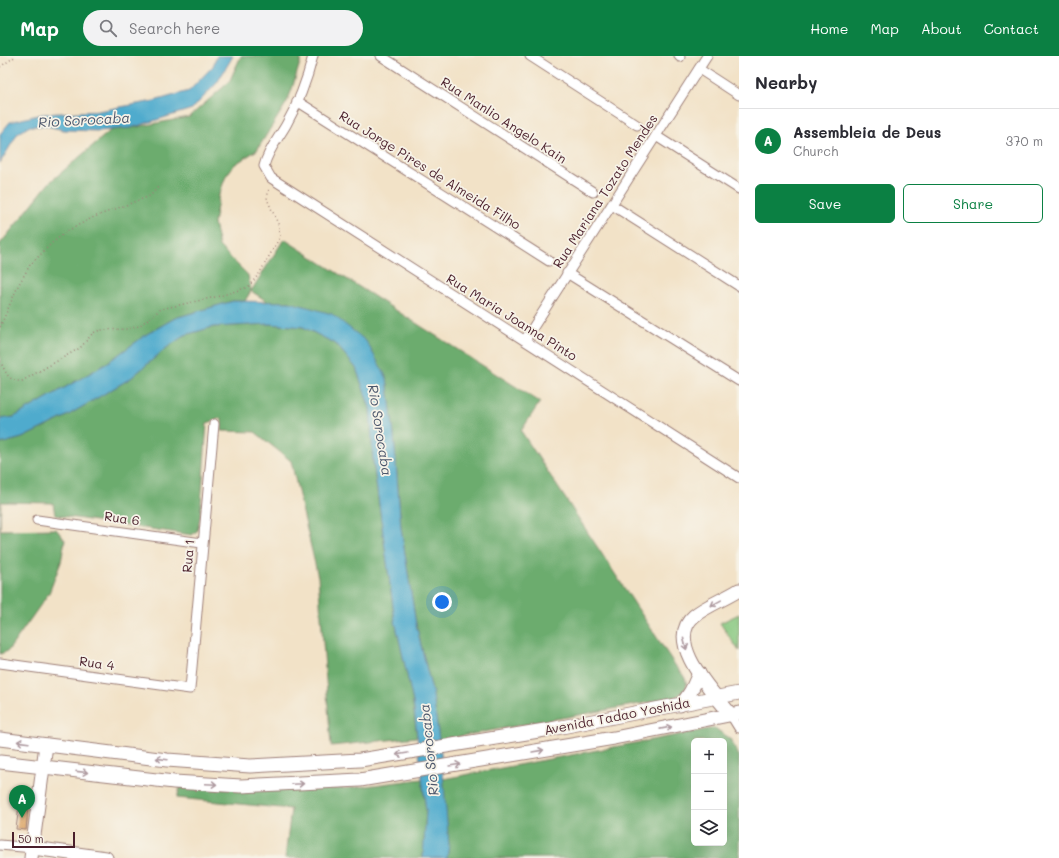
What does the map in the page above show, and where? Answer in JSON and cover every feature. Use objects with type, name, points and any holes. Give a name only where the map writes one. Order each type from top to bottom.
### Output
[{"type":"main road","points":[[735,714],[716,697],[699,672],[685,647],[683,640],[685,627],[694,616],[739,590]]},
{"type":"main road","points":[[680,705],[687,699],[699,672]]},
{"type":"main road","name":"Avenida Tadao Yoshida","points":[[0,739],[168,760],[256,766],[360,760],[496,739],[739,693]]},
{"type":"main road","name":"Avenida Tadao Yoshida","points":[[0,762],[174,782],[259,786],[360,780],[614,738],[735,714]]},
{"type":"main road","points":[[46,745],[32,853],[109,858]]},
{"type":"street","points":[[297,101],[307,80],[313,56]]},
{"type":"street","name":"Rua Manlio Angelo Kain","points":[[381,56],[593,192]]},
{"type":"street","points":[[530,56],[636,124]]},
{"type":"street","name":"Rua Mariana Tozato Mendes","points":[[525,340],[707,56]]},
{"type":"street","points":[[699,69],[739,95]]},
{"type":"street","name":"Rua Maria Joanna Pinto","points":[[297,101],[286,125],[267,155],[264,166],[271,178],[739,478]]},
{"type":"street","name":"Rua Jorge Pires de Almeida Filho","points":[[297,101],[550,261]]},
{"type":"street","points":[[656,136],[739,189]]},
{"type":"street","points":[[612,205],[739,286]]},
{"type":"street","points":[[567,273],[739,381]]},
{"type":"street","name":"Rua 1","points":[[190,689],[202,543],[214,424]]},
{"type":"street","name":"Rua 6","points":[[37,520],[202,543]]},
{"type":"street","name":"Rua 4","points":[[0,663],[190,689]]},
{"type":"street","points":[[735,714],[739,728]]},
{"type":"street","points":[[0,846],[32,853]]},
{"type":"path","points":[[0,68],[16,56]]},
{"type":"path","points":[[0,327],[18,286],[30,265],[52,243],[67,231],[94,218],[150,196],[158,187]]},
{"type":"path","points":[[0,361],[9,378],[16,381],[22,381],[80,348],[94,333],[100,330],[128,329],[139,326],[161,309],[220,296],[248,287],[259,274],[280,237],[279,226],[267,199],[269,188]]},
{"type":"green space","points":[[241,56],[302,56],[287,102],[257,150],[234,165],[226,176],[219,195],[214,223],[219,246],[248,275],[251,291],[245,301],[233,301],[175,318],[147,334],[104,365],[14,417],[0,419],[0,244],[49,183],[111,130],[131,128],[189,117],[229,82]]},
{"type":"green space","points":[[284,239],[540,402],[521,431],[683,675],[686,683],[684,691],[673,698],[439,740],[433,695],[416,624],[401,528],[394,435],[387,378],[290,302],[268,302],[251,291]]},
{"type":"green space","points":[[270,324],[303,327],[336,344],[356,368],[370,408],[373,461],[395,621],[412,696],[417,737],[331,746],[318,577],[291,461],[255,432],[222,431],[222,418],[207,423],[200,518],[197,531],[192,535],[55,515],[53,503],[1,502],[0,530],[0,444],[22,438],[65,417],[131,378],[165,349],[185,335],[213,327]]},
{"type":"green space","points":[[56,529],[65,540],[61,562],[49,593],[8,651],[0,654],[0,530]]},
{"type":"green space","points":[[739,614],[739,651],[720,623]]},
{"type":"green space","points":[[715,728],[731,740],[739,756],[739,858],[447,858],[443,779]]},
{"type":"green space","points":[[422,779],[426,811],[423,858],[285,858],[291,809],[177,798],[180,787],[303,790],[350,788]]},
{"type":"water","name":"Rio Sorocaba","points":[[217,56],[233,56],[217,83],[192,109],[131,128],[98,131],[64,130],[46,126],[30,126],[18,133],[0,163],[0,134],[10,122],[42,114],[98,111],[154,101],[189,91],[213,66]]},
{"type":"water","name":"Rio Sorocaba","points":[[233,301],[290,302],[332,314],[366,341],[387,378],[394,435],[401,528],[416,624],[433,695],[442,761],[449,845],[447,858],[423,858],[426,811],[413,702],[395,621],[373,461],[370,408],[356,368],[336,344],[303,327],[270,324],[213,327],[185,335],[165,349],[131,378],[65,417],[22,438],[0,444],[0,419],[14,417],[104,365],[147,334],[175,318]]},
{"type":"building","points":[[19,806],[28,807],[26,830],[16,829]]},
{"type":"place","name":"Assembleia de Deus","points":[[22,818]]}]
